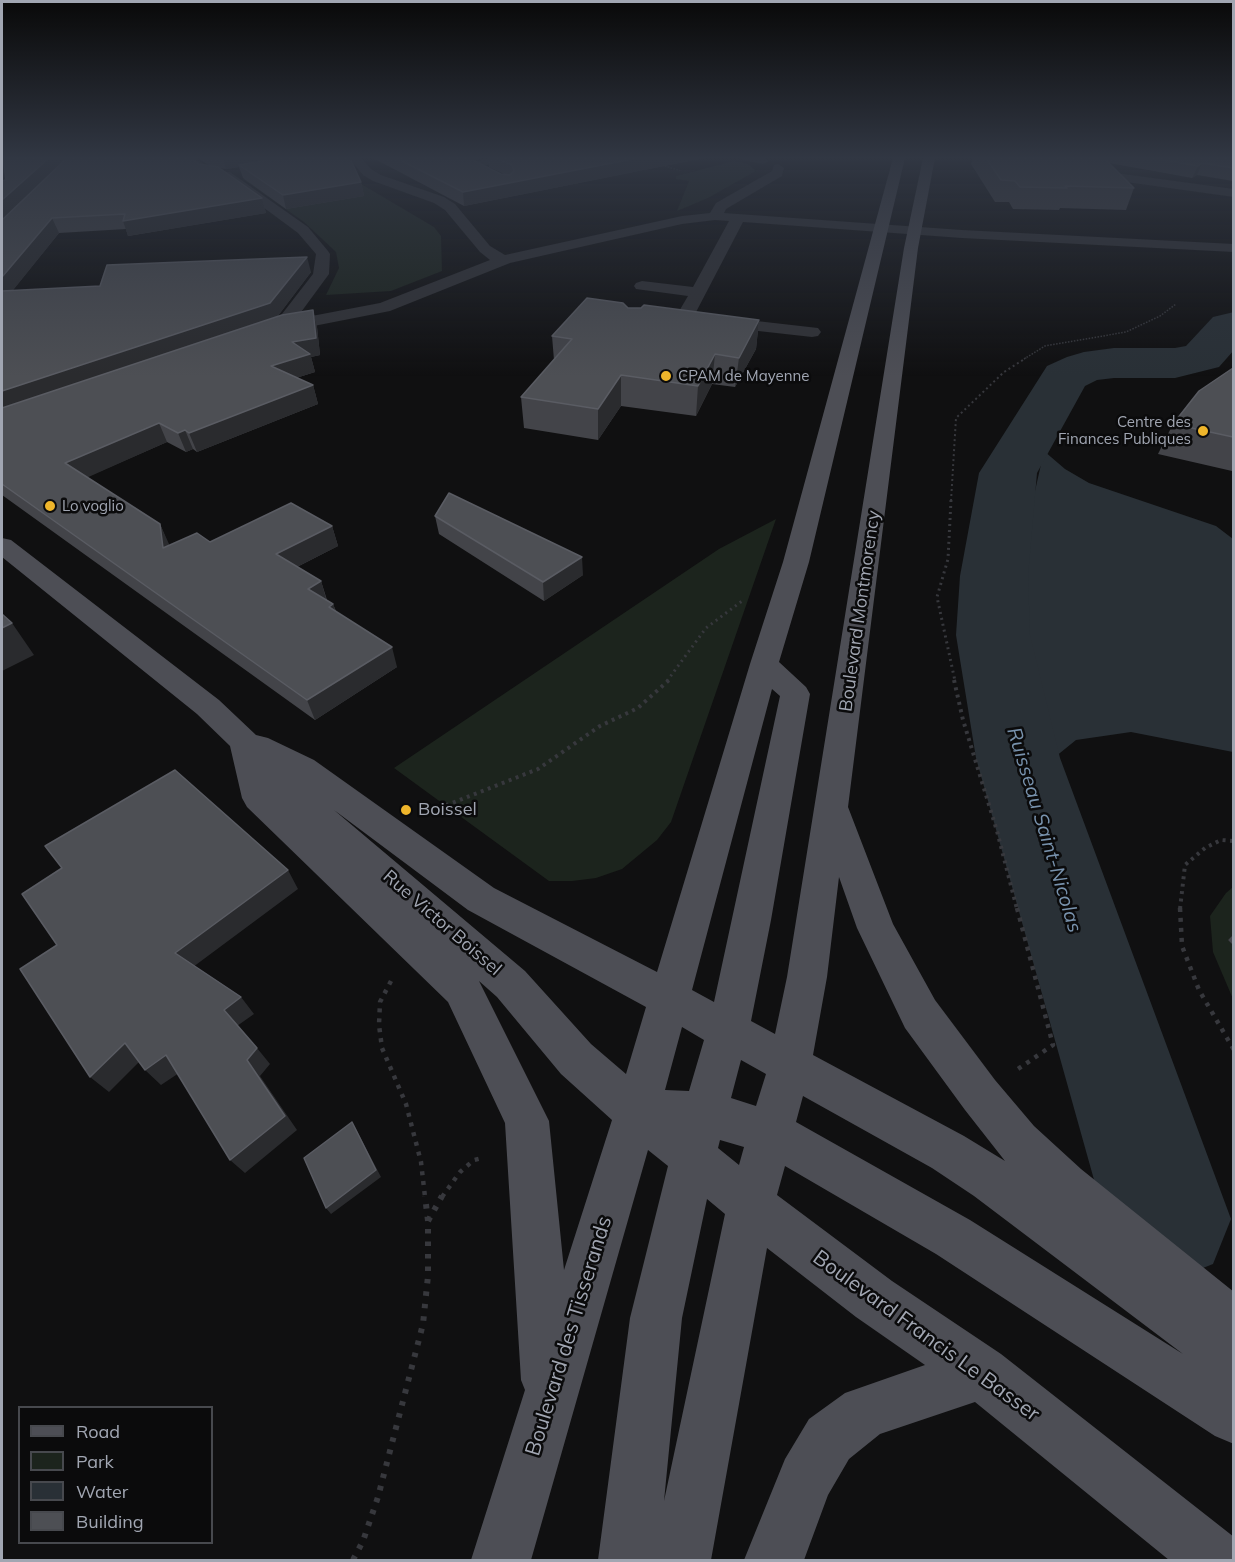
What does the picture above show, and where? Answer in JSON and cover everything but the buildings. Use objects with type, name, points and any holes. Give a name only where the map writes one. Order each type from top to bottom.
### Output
[{"type":"main road","points":[[879,231],[796,562],[764,664],[668,998],[948,1152],[991,1179],[1233,1359]]},
{"type":"main road","name":"Boulevard Montmorency","points":[[751,1205],[790,1064],[807,977],[914,231]]},
{"type":"main road","name":"Rue Victor Boissel","points":[[2,545],[208,707],[242,739],[282,785],[511,984],[576,1059],[637,1112]]},
{"type":"main road","points":[[628,1560],[657,1318],[699,1135],[728,1030],[752,920],[795,694],[764,664]]},
{"type":"main road","points":[[242,739],[259,798],[462,989],[527,1121],[549,1400]]},
{"type":"main road","name":"Rue Victor Boissel","points":[[242,739],[302,769],[481,899],[668,998]]},
{"type":"main road","points":[[832,807],[876,928],[920,1014],[980,1095],[1018,1142],[1064,1186],[1233,1325]]},
{"type":"main road","name":"Boulevard des Tisserands","points":[[501,1560],[637,1112],[668,998]]},
{"type":"main road","name":"Boulevard Francis Le Basser","points":[[637,1112],[699,1135],[751,1205],[874,1299],[982,1373],[1215,1560]]},
{"type":"main road","points":[[699,1135],[771,1133],[943,1231],[1233,1417]]},
{"type":"main road","points":[[681,1560],[751,1205]]},
{"type":"main road","points":[[774,1560],[805,1479],[829,1439],[864,1412],[982,1373]]},
{"type":"street","points":[[282,326],[321,274],[323,254],[304,231]]},
{"type":"street","points":[[470,231],[485,249],[505,260]]},
{"type":"street","points":[[258,333],[282,326],[384,307],[505,260],[634,231]]},
{"type":"street","points":[[731,231],[684,318],[812,332]]},
{"type":"street","points":[[930,231],[1233,248]]},
{"type":"street","points":[[642,286],[698,292]]},
{"type":"street","points":[[651,305],[662,288]]},
{"type":"street","points":[[305,297],[324,302],[384,307]]},
{"type":"street","points":[[316,320],[324,308],[324,302]]},
{"type":"path","points":[[980,1095],[1053,1045],[997,831],[963,720],[936,597],[948,559],[956,418],[1004,372],[1045,346],[1126,332],[1160,316],[1176,304]]},
{"type":"path","points":[[386,830],[538,769],[600,726],[638,708],[664,686],[706,628],[796,562]]},
{"type":"path","points":[[1233,841],[1221,840],[1205,848],[1185,865],[1180,901],[1182,946],[1199,990],[1233,1050]]},
{"type":"path","points":[[353,1560],[363,1541],[378,1497],[423,1324],[428,1276],[428,1221],[422,1162],[406,1104],[382,1048],[379,1024],[380,1002],[387,986],[419,949]]},
{"type":"path","points":[[428,1221],[460,1172],[474,1160],[490,1157]]},
{"type":"green space","points":[[313,231],[437,231],[441,236],[442,271],[391,291],[326,295],[339,268],[336,252]]},
{"type":"green space","points":[[776,519],[671,822],[657,840],[622,869],[596,878],[549,881],[394,768],[719,549]]},
{"type":"green space","points":[[1233,887],[1233,937],[1228,940],[1233,945],[1233,999],[1213,952],[1210,916]]},
{"type":"water","points":[[1044,451],[1065,469],[1089,483],[1216,526],[1233,539],[1233,752],[1131,732],[1076,740],[1055,757],[1052,769],[1023,692],[1008,640],[1006,620]]},
{"type":"waterway","name":"Ruisseau Saint-Nicolas","points":[[1168,1219],[1018,758],[993,635],[994,576],[1008,473],[1065,377],[1084,367],[1114,363],[1175,363],[1202,357],[1229,327],[1234,326]]},
{"type":"place","name":"CPAM de Mayenne","points":[[666,376]]},
{"type":"place","name":"Centre des Finances Publiques","points":[[1203,431]]},
{"type":"place","name":"Lo voglio","points":[[50,506]]},
{"type":"place","name":"Boissel","points":[[406,810]]}]
